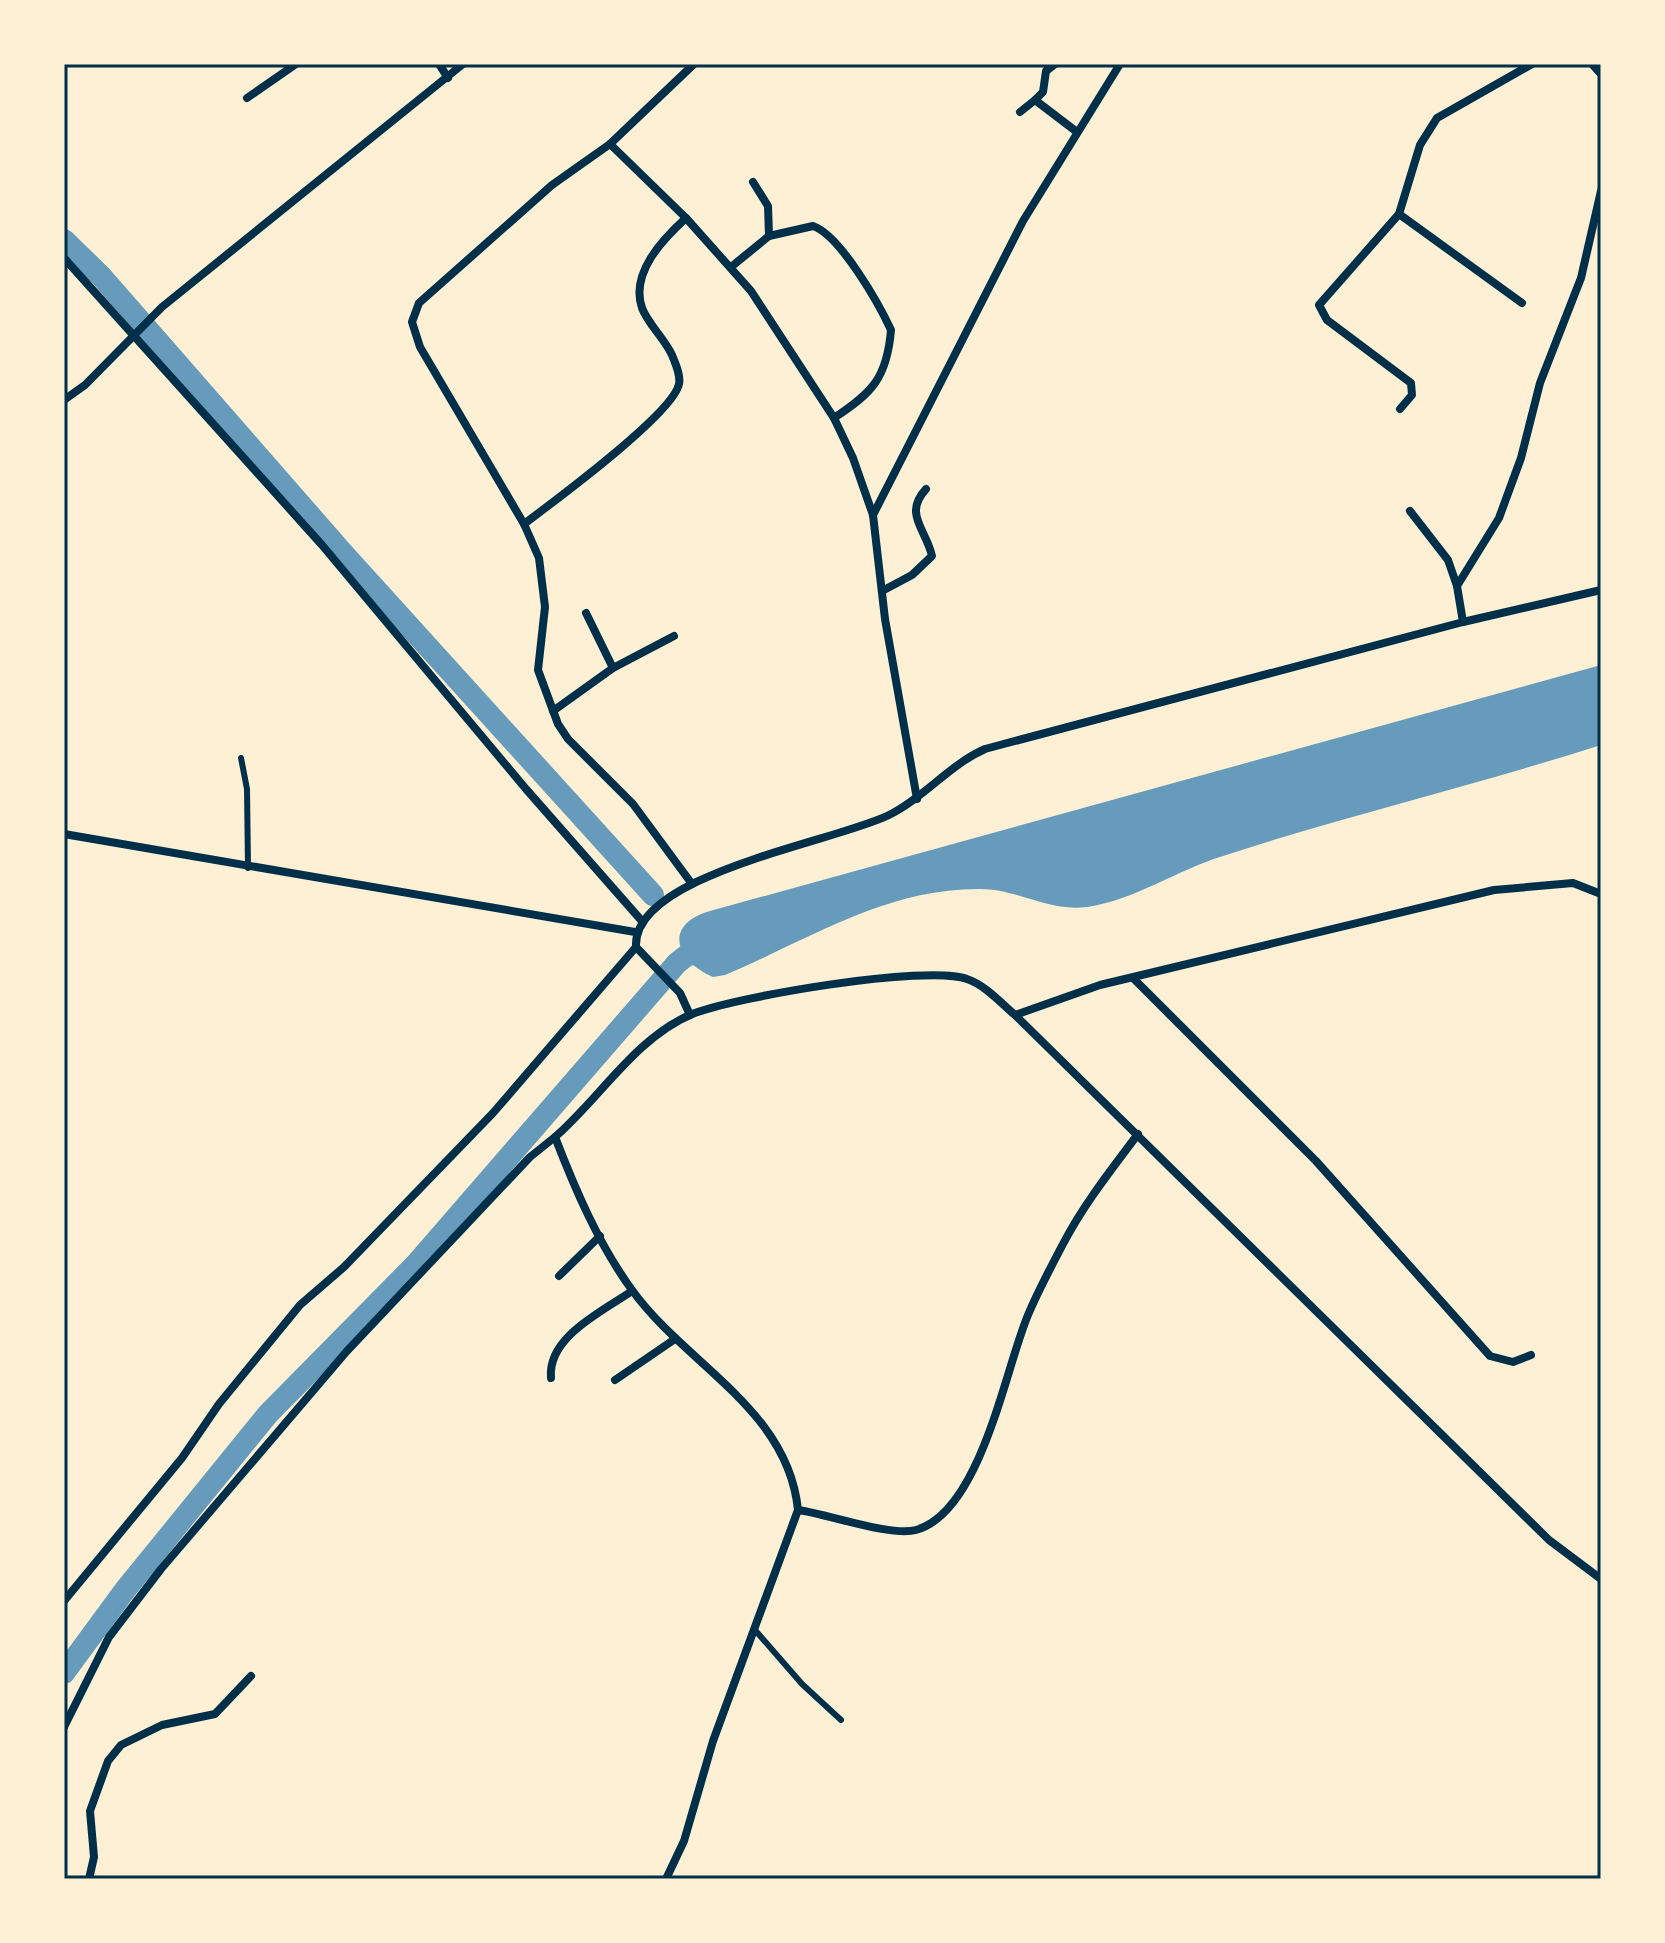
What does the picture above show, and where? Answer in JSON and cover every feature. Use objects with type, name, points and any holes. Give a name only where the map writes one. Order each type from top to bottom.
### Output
[{"type":"street","points":[[247,98],[296,64]]},
{"type":"street","points":[[439,64],[448,78]]},
{"type":"street","points":[[64,400],[85,385],[162,307],[463,64]]},
{"type":"street","points":[[692,884],[633,804],[568,739],[553,711],[538,670],[545,607],[544,576],[524,524],[420,347],[412,322],[419,303],[552,185],[610,144],[694,64]]},
{"type":"street","points":[[1020,112],[1043,92],[1046,71],[1055,64]]},
{"type":"street","points":[[873,515],[1023,221],[1120,64]]},
{"type":"street","points":[[1400,409],[1412,395],[1411,383],[1327,320],[1319,309],[1321,299],[1399,214],[1427,130],[1437,118],[1532,64]]},
{"type":"street","points":[[1592,64],[1601,74]]},
{"type":"street","points":[[1035,100],[1077,132]]},
{"type":"street","points":[[610,144],[731,267],[781,332],[834,418],[873,515],[882,591],[917,799]]},
{"type":"street","points":[[753,182],[768,206],[769,236]]},
{"type":"street","points":[[1457,586],[1499,518],[1521,458],[1540,383],[1581,278],[1601,191]]},
{"type":"street","points":[[1399,214],[1522,303]]},
{"type":"street","points":[[524,524],[653,419],[679,385],[678,372],[662,335],[643,309],[640,291],[658,246],[686,218]]},
{"type":"street","points":[[731,267],[769,236],[813,226],[828,234],[883,313],[891,330],[882,371],[866,397],[834,418]]},
{"type":"street","points":[[64,258],[135,333],[322,545],[526,789],[641,920]]},
{"type":"street","points":[[882,591],[912,575],[932,556],[915,514],[915,506],[926,489]]},
{"type":"street","points":[[1410,511],[1448,560],[1457,586],[1463,622]]},
{"type":"street","points":[[690,1015],[680,993],[636,947],[635,932],[641,920],[675,893],[692,884],[726,869],[857,828],[917,799],[953,767],[985,749],[1463,622],[1601,590]]},
{"type":"street","points":[[586,613],[613,668]]},
{"type":"street","points":[[553,711],[613,668],[674,636]]},
{"type":"street","points":[[64,834],[635,932]]},
{"type":"street","points":[[1015,1015],[1100,985],[1494,890],[1573,883],[1601,894]]},
{"type":"street","points":[[64,1601],[182,1458],[219,1404],[300,1305],[344,1267],[493,1113],[636,947]]},
{"type":"street","points":[[64,1727],[109,1637],[161,1569],[347,1351],[521,1167],[646,1046],[690,1015],[808,987],[915,976],[963,977],[975,982],[1015,1015],[1549,1540],[1601,1579]]},
{"type":"street","points":[[1133,978],[1316,1161],[1490,1356],[1513,1362],[1531,1355]]},
{"type":"street","points":[[798,1510],[895,1533],[917,1530],[945,1511],[959,1494],[983,1447],[1028,1315],[1063,1244],[1085,1203],[1138,1134]]},
{"type":"street","points":[[555,1137],[600,1236],[632,1291],[675,1339],[754,1412],[772,1436],[796,1486],[798,1510],[713,1741],[684,1841],[666,1879]]},
{"type":"street","points":[[559,1276],[600,1236]]},
{"type":"street","points":[[551,1378],[551,1361],[567,1340],[632,1291]]},
{"type":"street","points":[[615,1380],[675,1339]]},
{"type":"street","points":[[89,1879],[94,1857],[90,1811],[108,1761],[121,1745],[162,1725],[215,1714],[251,1676]]},
{"type":"lane","points":[[241,758],[247,789],[248,868]]},
{"type":"lane","points":[[755,1630],[802,1684],[841,1720]]},
{"type":"water","points":[[1601,665],[1601,745],[1223,856],[1122,898],[1073,908],[994,890],[945,891],[912,897],[848,918],[725,975],[713,977],[690,962],[683,953],[680,934],[685,925],[710,911]]},
{"type":"waterway","points":[[64,240],[101,276],[342,552],[653,895]]},
{"type":"waterway","points":[[64,1673],[125,1590],[268,1414],[416,1264],[677,963],[686,956],[713,947]]}]
